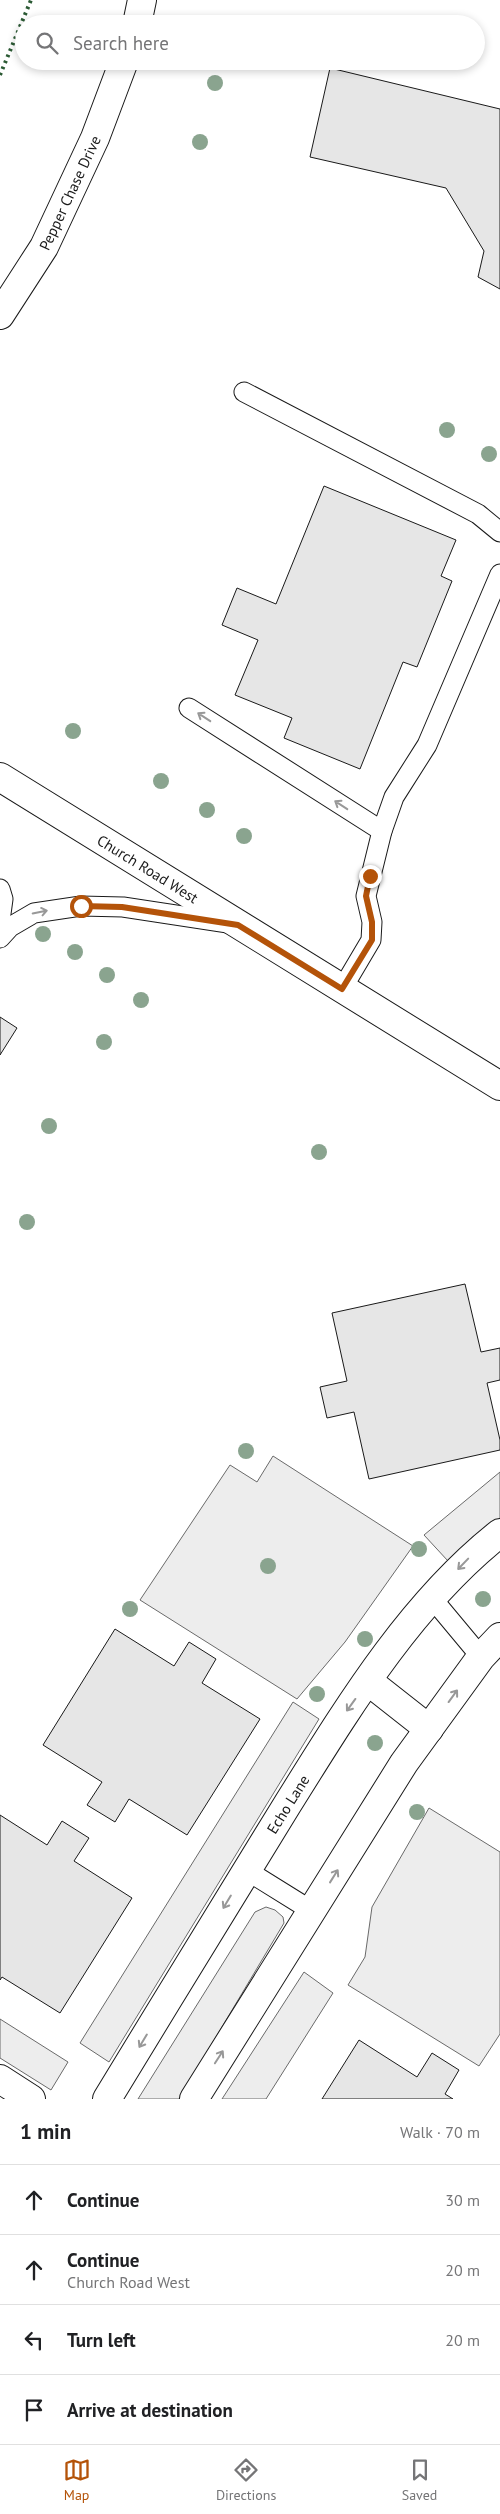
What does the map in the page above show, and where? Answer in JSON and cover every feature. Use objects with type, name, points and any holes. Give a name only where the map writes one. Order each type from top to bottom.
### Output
[{"type":"street","points":[[139,15],[142,0]]},
{"type":"street","name":"Pepper Chase Drive","points":[[0,315],[44,247],[95,138],[121,70]]},
{"type":"street","name":"Church Road West","points":[[0,777],[500,1086]]},
{"type":"street","name":"Echo Lane","points":[[107,2099],[246,1870],[344,1714],[431,1597],[472,1554],[500,1533]]},
{"type":"street","points":[[194,2099],[404,1763],[481,1657],[500,1637]]},
{"type":"street","points":[[368,1681],[429,1729]]},
{"type":"street","points":[[0,2079],[31,2099]]},
{"type":"lane","points":[[244,392],[478,514],[500,532]]},
{"type":"lane","points":[[342,989],[372,940],[372,922],[366,896],[382,831],[394,797],[427,745],[500,574]]},
{"type":"lane","points":[[189,708],[382,831]]},
{"type":"lane","points":[[0,889],[3,899],[0,921]]},
{"type":"lane","points":[[0,938],[10,927],[34,913],[81,906],[122,907],[238,925]]},
{"type":"lane","points":[[431,1597],[481,1657]]},
{"type":"lane","points":[[246,1870],[312,1911]]},
{"type":"shaded area","points":[[273,1456],[413,1546],[345,1642],[297,1699],[140,1600],[230,1465],[257,1482]]},
{"type":"shaded area","points":[[500,1472],[500,1518],[448,1561],[424,1535]]},
{"type":"shaded area","points":[[293,1702],[319,1719],[109,2062],[80,2043]]},
{"type":"shaded area","points":[[429,1808],[500,1852],[500,2034],[479,2066],[348,1985],[365,1957],[372,1907]]},
{"type":"shaded area","points":[[266,1907],[275,1910],[283,1917],[284,1923],[179,2099],[138,2099],[255,1912]]},
{"type":"shaded area","points":[[304,1972],[333,1993],[266,2099],[222,2099]]},
{"type":"shaded area","points":[[0,2019],[68,2062],[51,2090],[0,2058]]},
{"type":"building","points":[[330,70],[338,70],[500,109],[500,289],[478,277],[484,251],[446,188],[310,157]]},
{"type":"building","points":[[324,486],[456,540],[441,576],[452,581],[417,667],[403,662],[360,769],[284,738],[292,718],[235,695],[258,640],[222,625],[237,588],[276,604]]},
{"type":"building","points":[[0,1017],[17,1028],[0,1055]]},
{"type":"building","points":[[465,1284],[481,1352],[500,1348],[500,1380],[487,1383],[500,1440],[500,1450],[369,1479],[354,1412],[327,1418],[320,1387],[347,1381],[332,1313]]},
{"type":"building","points":[[115,1629],[174,1666],[189,1642],[216,1659],[202,1683],[260,1719],[187,1835],[129,1799],[115,1822],[87,1805],[102,1782],[43,1745]]},
{"type":"building","points":[[0,1815],[47,1845],[62,1821],[89,1838],[74,1861],[132,1898],[60,2013],[2,1977],[0,1980]]},
{"type":"building","points":[[359,2040],[417,2077],[432,2053],[459,2070],[445,2094],[453,2099],[322,2099]]},
{"type":"hedge","points":[[25,15],[31,0]]},
{"type":"hedge","points":[[0,75],[15,39]]},
{"type":"route","points":[[81,906],[122,907],[238,925],[342,989],[372,940],[372,922],[366,896],[370,876]]}]
